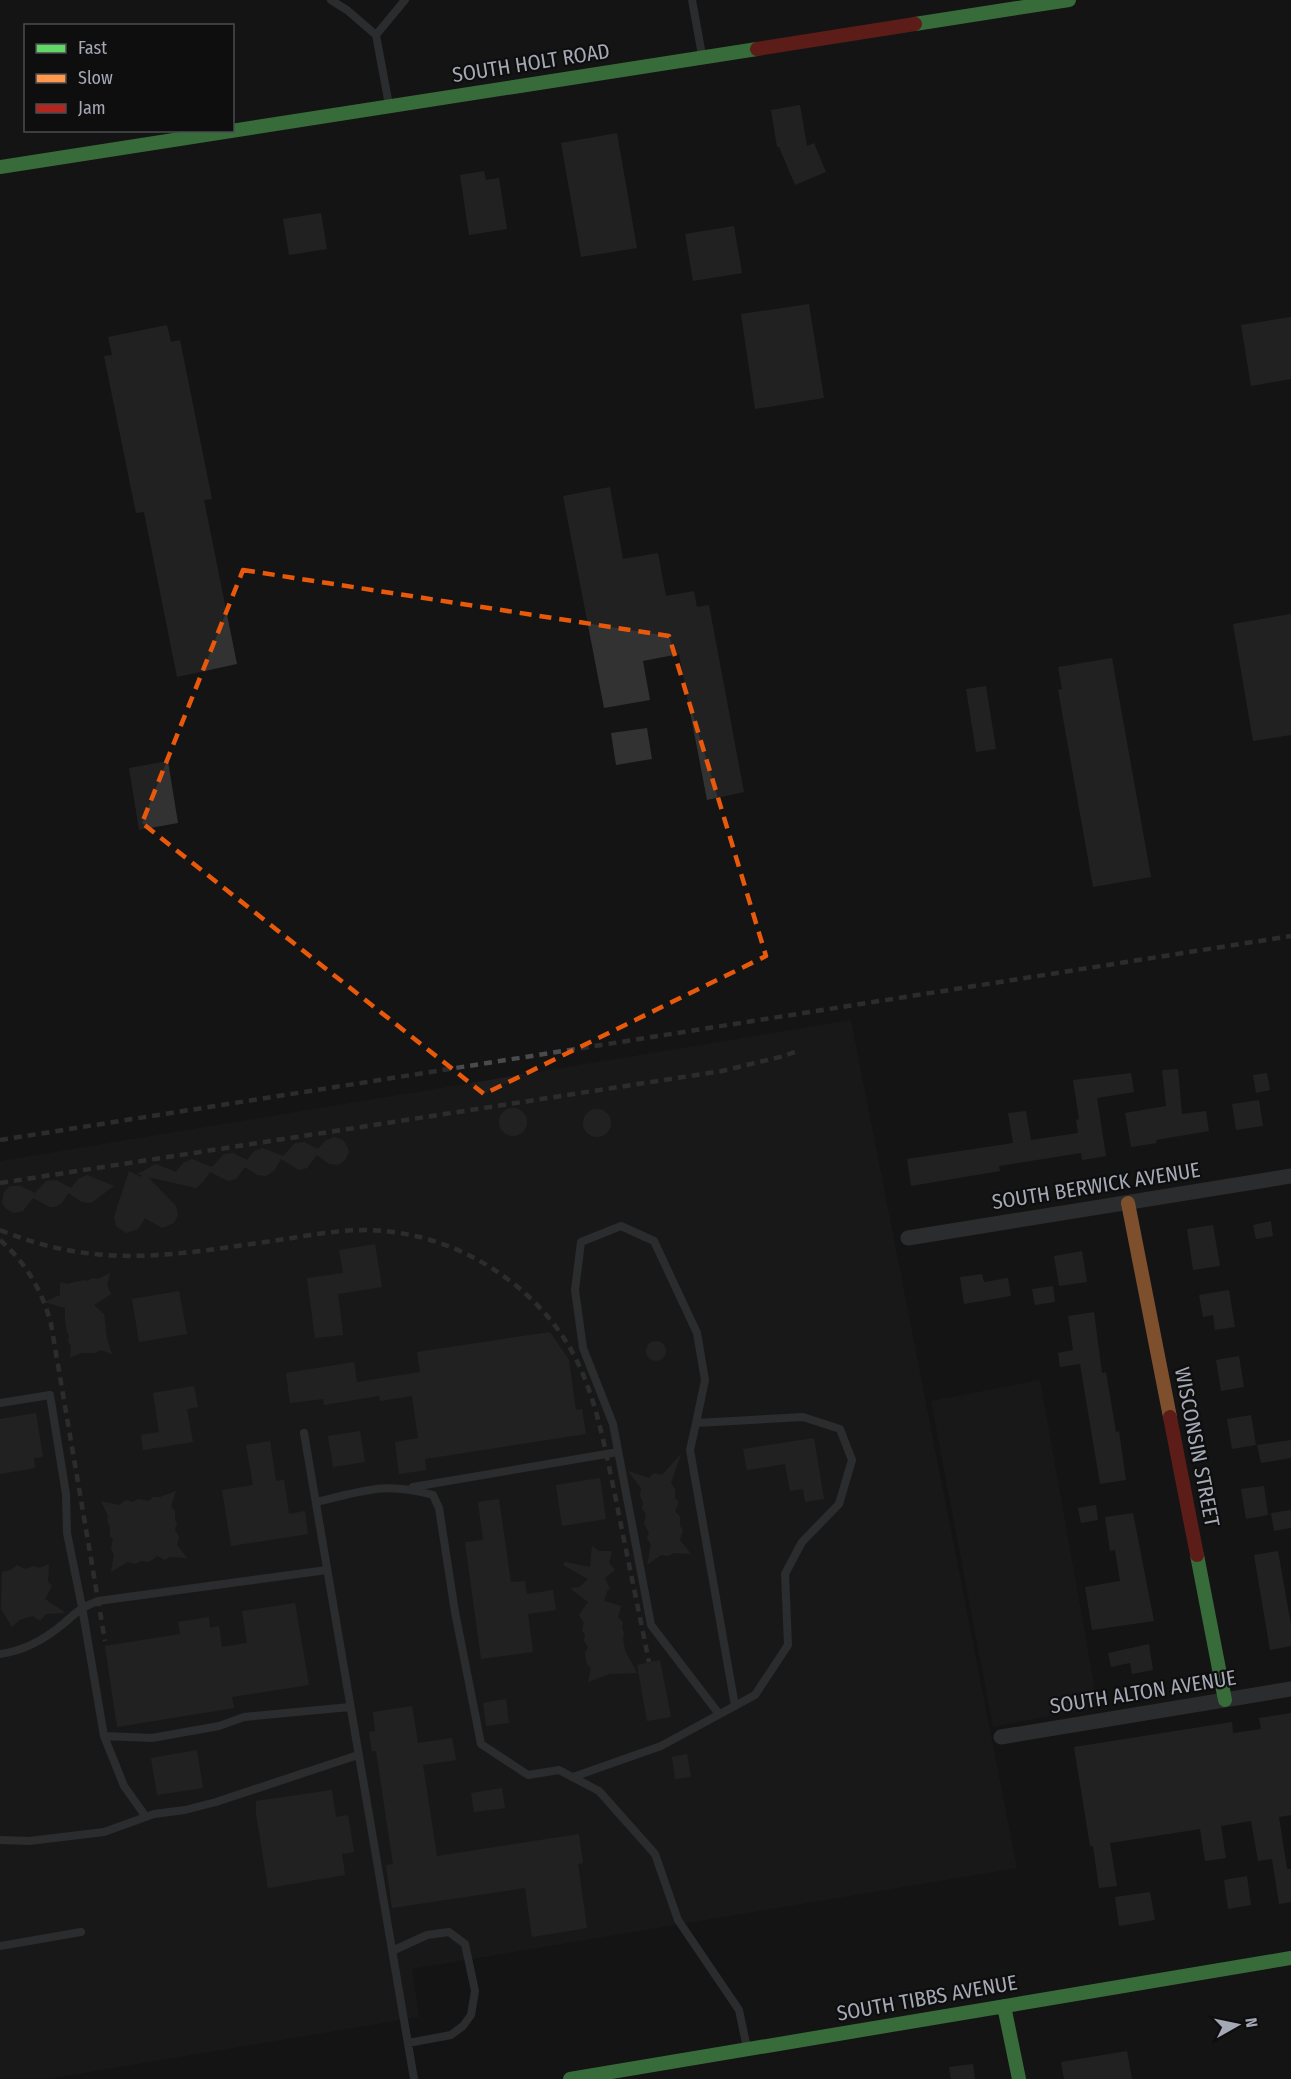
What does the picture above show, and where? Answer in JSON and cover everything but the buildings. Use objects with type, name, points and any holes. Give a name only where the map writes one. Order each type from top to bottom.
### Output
[{"type":"main road","name":"SOUTH HOLT ROAD","points":[[234,131],[1070,0]]},
{"type":"main road","name":"SOUTH HOLT ROAD","points":[[0,167],[227,132]]},
{"type":"main road","name":"WISCONSIN STREET","points":[[1128,1203],[1225,1700]]},
{"type":"main road","name":"SOUTH TIBBS AVENUE","points":[[570,2079],[1291,1958]]},
{"type":"main road","points":[[1004,2006],[1019,2079]]},
{"type":"street","name":"SOUTH BERWICK AVENUE","points":[[908,1238],[1291,1176]]},
{"type":"street","name":"SOUTH ALTON AVENUE","points":[[1001,1737],[1291,1689]]},
{"type":"lane","points":[[331,0],[347,10],[375,35],[389,107]]},
{"type":"lane","points":[[375,35],[405,0]]},
{"type":"lane","points":[[693,0],[702,57]]},
{"type":"lane","points":[[719,1714],[651,1625],[613,1424],[583,1348],[575,1290],[581,1242],[621,1226],[654,1241],[697,1333],[705,1380],[690,1450],[735,1706]]},
{"type":"lane","points":[[0,1403],[50,1395],[66,1494],[67,1533],[104,1736],[124,1786],[146,1817]]},
{"type":"lane","points":[[573,1777],[661,1746],[755,1695],[788,1645],[785,1574],[802,1542],[839,1504],[852,1460],[840,1429],[803,1417],[696,1423]]},
{"type":"lane","points":[[304,1433],[414,2079]]},
{"type":"lane","points":[[316,1502],[377,1487],[408,1488],[618,1452]]},
{"type":"lane","points":[[408,1488],[433,1495],[439,1508],[459,1634],[481,1744],[528,1775],[559,1770],[599,1791],[655,1854],[678,1920],[739,2010],[748,2049]]},
{"type":"lane","points":[[0,1654],[28,1646],[62,1625],[82,1607],[98,1601],[327,1570]]},
{"type":"lane","points":[[104,1736],[152,1738],[219,1726],[244,1717],[350,1707]]},
{"type":"lane","points":[[0,1840],[29,1841],[104,1832],[146,1817],[216,1802],[358,1755]]},
{"type":"lane","points":[[0,1946],[81,1932]]},
{"type":"lane","points":[[392,1951],[427,1935],[449,1932],[465,1944],[475,1991],[471,2015],[463,2026],[451,2035],[408,2043]]},
{"type":"highlighted area","points":[[243,570],[669,636],[766,956],[484,1094],[142,823]]},
{"type":"shaded area","points":[[851,1020],[1017,1868],[412,1969],[419,2017],[47,2079],[0,2079],[0,1161]]},
{"type":"shaded area","points":[[1040,1380],[1098,1707],[993,1727],[931,1401]]},
{"type":"railway","points":[[0,1140],[1291,936]]},
{"type":"railway","points":[[0,1183],[722,1071],[800,1050]]},
{"type":"railway","points":[[0,1230],[68,1250],[100,1255],[132,1256],[196,1252],[339,1231],[383,1231],[412,1235],[441,1244],[469,1255],[496,1271],[520,1289],[561,1333],[576,1359],[590,1392],[604,1443],[649,1662]]},
{"type":"railway","points":[[0,1240],[18,1258],[32,1278],[51,1324],[105,1641]]},
{"type":"traffic: fast","points":[[915,24],[1069,0]]},
{"type":"traffic: fast","points":[[234,131],[757,49]]},
{"type":"traffic: fast","points":[[0,167],[225,132]]},
{"type":"traffic: fast","points":[[1197,1555],[1225,1700]]},
{"type":"traffic: fast","points":[[570,2079],[1291,1958]]},
{"type":"traffic: fast","points":[[1004,2006],[1019,2079]]},
{"type":"traffic: slow","points":[[1128,1203],[1170,1417]]},
{"type":"traffic: jam","points":[[757,49],[915,24]]},
{"type":"traffic: jam","points":[[1170,1417],[1197,1555]]}]
